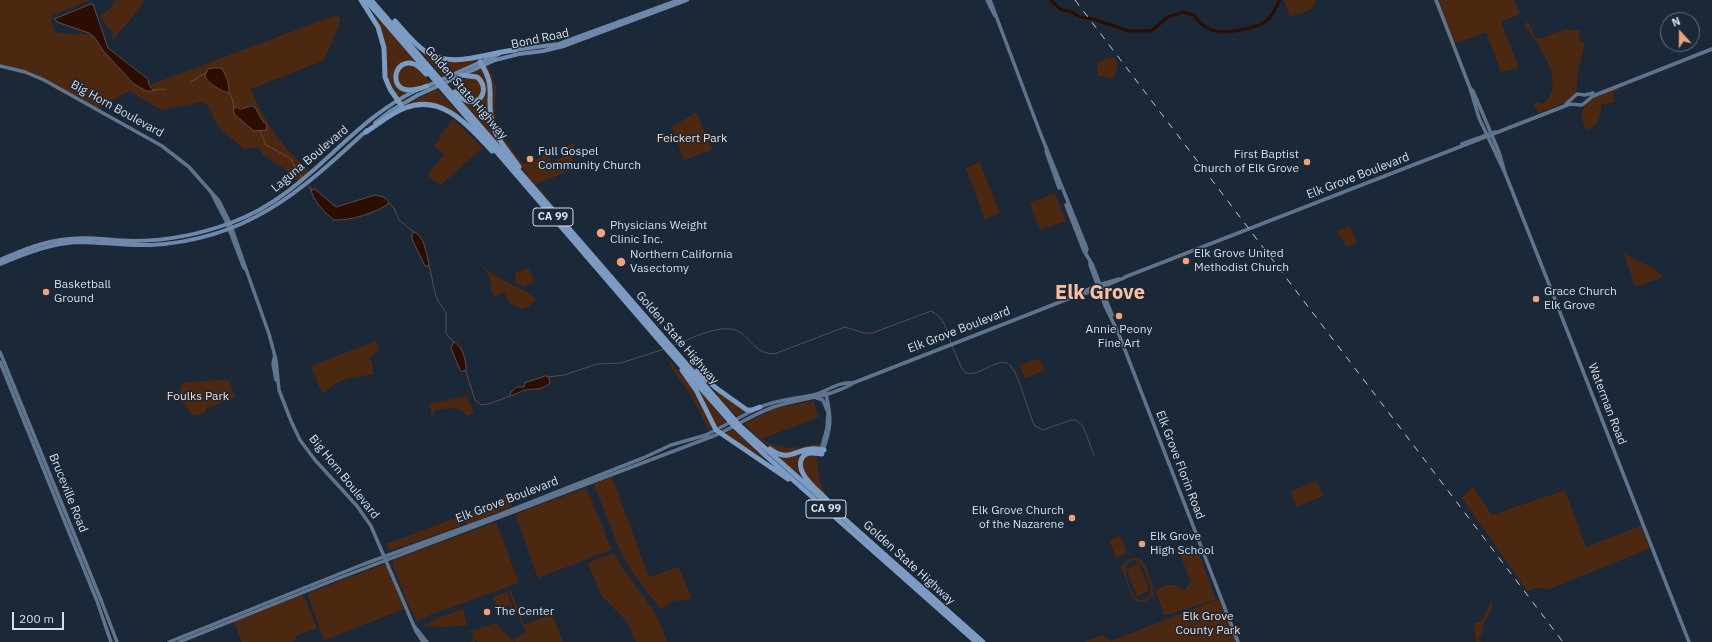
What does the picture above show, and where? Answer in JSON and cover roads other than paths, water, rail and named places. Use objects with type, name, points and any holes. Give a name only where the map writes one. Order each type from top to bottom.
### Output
[{"type":"highway","points":[[361,0],[378,27],[384,48],[385,77],[399,103]]},
{"type":"highway","name":"Golden State Highway","points":[[366,0],[434,80],[667,346]]},
{"type":"highway","name":"Golden State Highway","points":[[371,0],[534,189],[735,427],[976,642]]},
{"type":"highway","points":[[375,0],[420,47],[436,57],[456,60],[515,50]]},
{"type":"highway","points":[[429,88],[404,89],[397,83],[395,74],[404,64],[413,64],[434,80]]},
{"type":"highway","points":[[481,64],[491,85],[491,111],[494,130],[534,189]]},
{"type":"highway","points":[[445,85],[466,101],[475,101],[479,99],[484,92],[484,87],[480,79],[473,75],[461,75]]},
{"type":"highway","points":[[366,132],[405,108],[424,104],[439,106],[460,118],[524,183]]},
{"type":"highway","points":[[671,351],[696,390],[718,431],[784,476],[820,504]]},
{"type":"highway","name":"Golden State Highway","points":[[671,351],[681,357],[739,425],[983,642]]},
{"type":"highway","points":[[681,357],[716,388],[740,405],[749,410],[760,407]]},
{"type":"highway","points":[[750,435],[772,451],[782,456],[792,455],[811,448],[822,452]]},
{"type":"highway","points":[[822,452],[811,452],[803,456],[800,470],[851,525]]},
{"type":"main road","name":"Bond Road","points":[[450,77],[461,75],[481,64],[515,50],[559,44],[679,0]]},
{"type":"main road","name":"Bond Road","points":[[481,64],[509,56],[543,52],[564,46],[687,0]]},
{"type":"main road","name":"Elk Grove Florin Road","points":[[988,0],[1087,250],[1086,252],[1090,265],[1100,287],[1238,642]]},
{"type":"main road","name":"Waterman Road","points":[[1436,0],[1470,90],[1473,91],[1477,106],[1501,159],[1505,173],[1689,642]]},
{"type":"main road","points":[[642,18],[649,12]]},
{"type":"main road","points":[[1712,48],[1593,96],[1582,106],[1575,104],[1574,98],[1577,94],[1584,95],[1596,92],[1712,48]]},
{"type":"main road","name":"Laguna Boulevard","points":[[0,264],[46,247],[77,242],[133,245],[169,243],[196,239],[230,229],[269,211],[303,184],[381,112],[450,77],[481,64]]},
{"type":"main road","name":"Big Horn Boulevard","points":[[0,66],[25,72],[44,80],[162,146],[189,167],[219,201],[229,224],[244,268],[246,269]]},
{"type":"main road","points":[[1584,95],[1586,102]]},
{"type":"main road","name":"Elk Grove Boulevard","points":[[1489,135],[1565,104],[1574,98]]},
{"type":"main road","name":"Laguna Boulevard","points":[[307,180],[399,103]]},
{"type":"main road","name":"Elk Grove Boulevard","points":[[169,642],[386,558],[542,502],[718,431],[726,425],[760,407],[816,394],[853,382],[1458,148],[1461,145],[1570,104],[1575,104]]},
{"type":"main road","name":"Waterman Road","points":[[1477,106],[1486,123],[1489,135]]},
{"type":"main road","name":"Laguna Boulevard","points":[[0,260],[46,243],[86,238],[132,241],[164,240],[195,234],[229,224],[251,214],[303,184]]},
{"type":"main road","points":[[269,211],[270,207],[279,201],[279,198]]},
{"type":"main road","name":"Elk Grove Boulevard","points":[[1238,233],[1256,227],[1265,222]]},
{"type":"main road","points":[[1256,227],[1259,224]]},
{"type":"main road","name":"Big Horn Boulevard","points":[[230,229],[244,262],[267,328],[278,376],[278,383]]},
{"type":"main road","points":[[24,254],[25,252],[44,246],[46,243]]},
{"type":"main road","points":[[238,252],[244,262]]},
{"type":"main road","name":"Bruceville Road","points":[[0,352],[117,642]]},
{"type":"main road","name":"Big Horn Boulevard","points":[[274,358],[273,364],[286,409],[300,440],[324,472],[363,513],[375,532],[416,631],[423,642]]},
{"type":"main road","name":"Bruceville Road","points":[[0,362],[97,601],[111,642]]},
{"type":"main road","points":[[273,364],[275,365],[278,376]]},
{"type":"main road","name":"Elk Grove Boulevard","points":[[179,642],[386,558],[450,537],[485,520],[638,460],[671,445],[729,429],[782,402],[825,395],[850,385],[853,382]]},
{"type":"main road","points":[[825,395],[830,430]]},
{"type":"main road","points":[[822,452],[830,430],[831,419],[825,395]]},
{"type":"main road","points":[[816,397],[823,400],[827,410]]},
{"type":"main road","points":[[822,452],[828,422]]},
{"type":"main road","points":[[542,502],[559,493],[563,489]]},
{"type":"main road","name":"Big Horn Boulevard","points":[[415,627],[427,642]]},
{"type":"waterway","points":[[1051,0],[1060,9],[1072,12],[1080,17],[1093,19],[1129,31],[1151,31],[1168,17],[1183,12],[1194,15],[1200,23],[1209,29],[1220,32],[1242,30],[1262,24],[1271,17],[1280,0]]},
{"type":"waterway","points":[[190,82],[207,72]]},
{"type":"waterway","points":[[153,90],[166,89]]},
{"type":"waterway","points":[[229,93],[233,100],[234,109]]},
{"type":"waterway","points":[[260,131],[266,145],[290,158],[302,178]]},
{"type":"waterway","points":[[307,184],[311,189]]},
{"type":"waterway","points":[[389,203],[394,208],[399,220],[414,232]]},
{"type":"waterway","points":[[429,265],[436,297],[446,313],[446,334],[454,342]]},
{"type":"waterway","points":[[672,346],[706,332],[725,329],[734,330],[741,333],[759,350],[774,354],[845,327],[864,333],[872,333],[931,311],[942,321],[951,343]]},
{"type":"waterway","points":[[952,346],[961,367],[966,373],[970,374],[978,372],[994,364],[1004,362],[1009,364],[1017,376],[1035,426],[1043,430],[1071,420],[1076,420],[1083,426],[1094,455]]},
{"type":"waterway","points":[[548,377],[564,375],[597,364],[621,363],[664,349]]},
{"type":"waterway","points":[[466,372],[475,400],[481,405],[489,404],[510,396]]},
{"type":"railway","points":[[1075,0],[1563,642]]},
{"type":"place","name":"Full Gospel Community Church","points":[[530,159]]},
{"type":"place","name":"First Baptist Church of Elk Grove","points":[[1307,162]]},
{"type":"place","name":"Physicians Weight Clinic Inc.","points":[[601,233]]},
{"type":"place","name":"Elk Grove United Methodist Church","points":[[1186,261]]},
{"type":"place","name":"Northern California Vasectomy","points":[[621,262]]},
{"type":"place","name":"Basketball Ground","points":[[46,292]]},
{"type":"place","name":"Grace Church Elk Grove","points":[[1536,299]]},
{"type":"place","name":"Annie Peony Fine Art","points":[[1119,316]]},
{"type":"place","name":"Elk Grove Church of the Nazarene","points":[[1072,518]]},
{"type":"place","name":"Elk Grove High School","points":[[1142,544]]},
{"type":"place","name":"The Center","points":[[487,612]]},
{"type":"district","name":"Elk Grove","points":[[1100,293]]},
{"type":"park label","name":"Feickert Park","points":[[692,139]]},
{"type":"park label","name":"Foulks Park","points":[[198,397]]},
{"type":"park label","name":"Elk Grove County Park","points":[[1208,624]]}]
